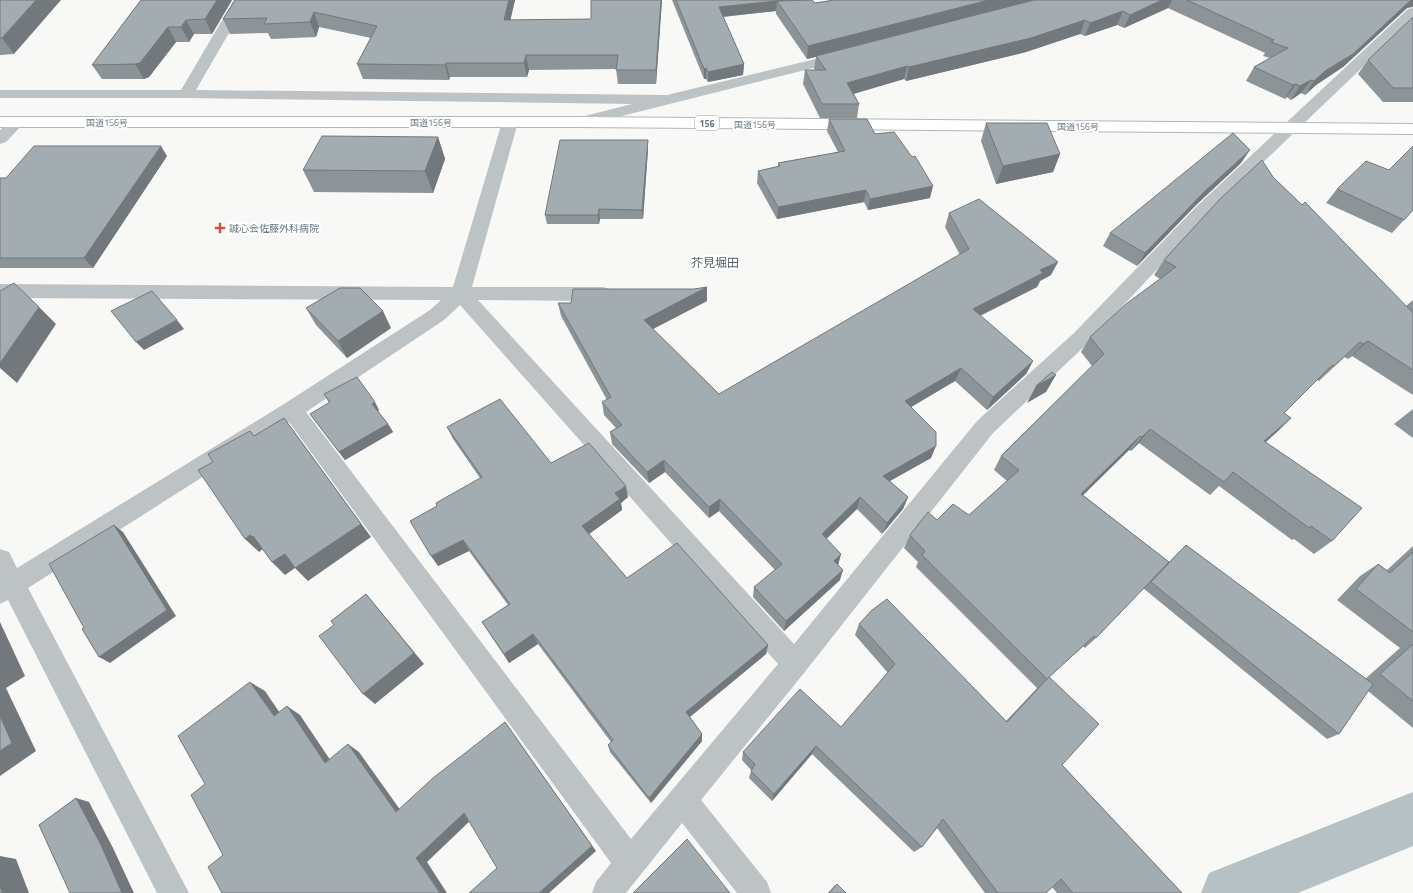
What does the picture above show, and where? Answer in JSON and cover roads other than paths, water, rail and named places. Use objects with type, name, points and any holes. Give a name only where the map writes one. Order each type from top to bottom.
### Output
[{"type":"highway","name":"国道156号","points":[[0,122],[578,122],[1413,128]]},
{"type":"street","points":[[186,94],[241,0]]},
{"type":"street","points":[[607,893],[630,863],[683,801],[795,664],[985,427],[1081,338],[1203,210],[1258,171],[1290,128],[1413,12]]},
{"type":"street","points":[[578,122],[855,54]]},
{"type":"street","points":[[0,94],[186,94],[669,100]]},
{"type":"street","points":[[0,139],[17,122]]},
{"type":"street","points":[[7,588],[292,410],[437,315],[461,293],[510,122]]},
{"type":"street","points":[[0,291],[624,294]]},
{"type":"street","points":[[461,293],[795,664]]},
{"type":"street","points":[[292,410],[630,863]]},
{"type":"street","points":[[0,560],[7,588],[174,893]]},
{"type":"street","points":[[683,801],[756,893]]},
{"type":"waterway","points":[[1229,893],[1413,819]]},
{"type":"place","name":"誠心会佐藤外科病院","points":[[220,228]]},
{"type":"district","name":"芥見堀田","points":[[715,262]]}]
